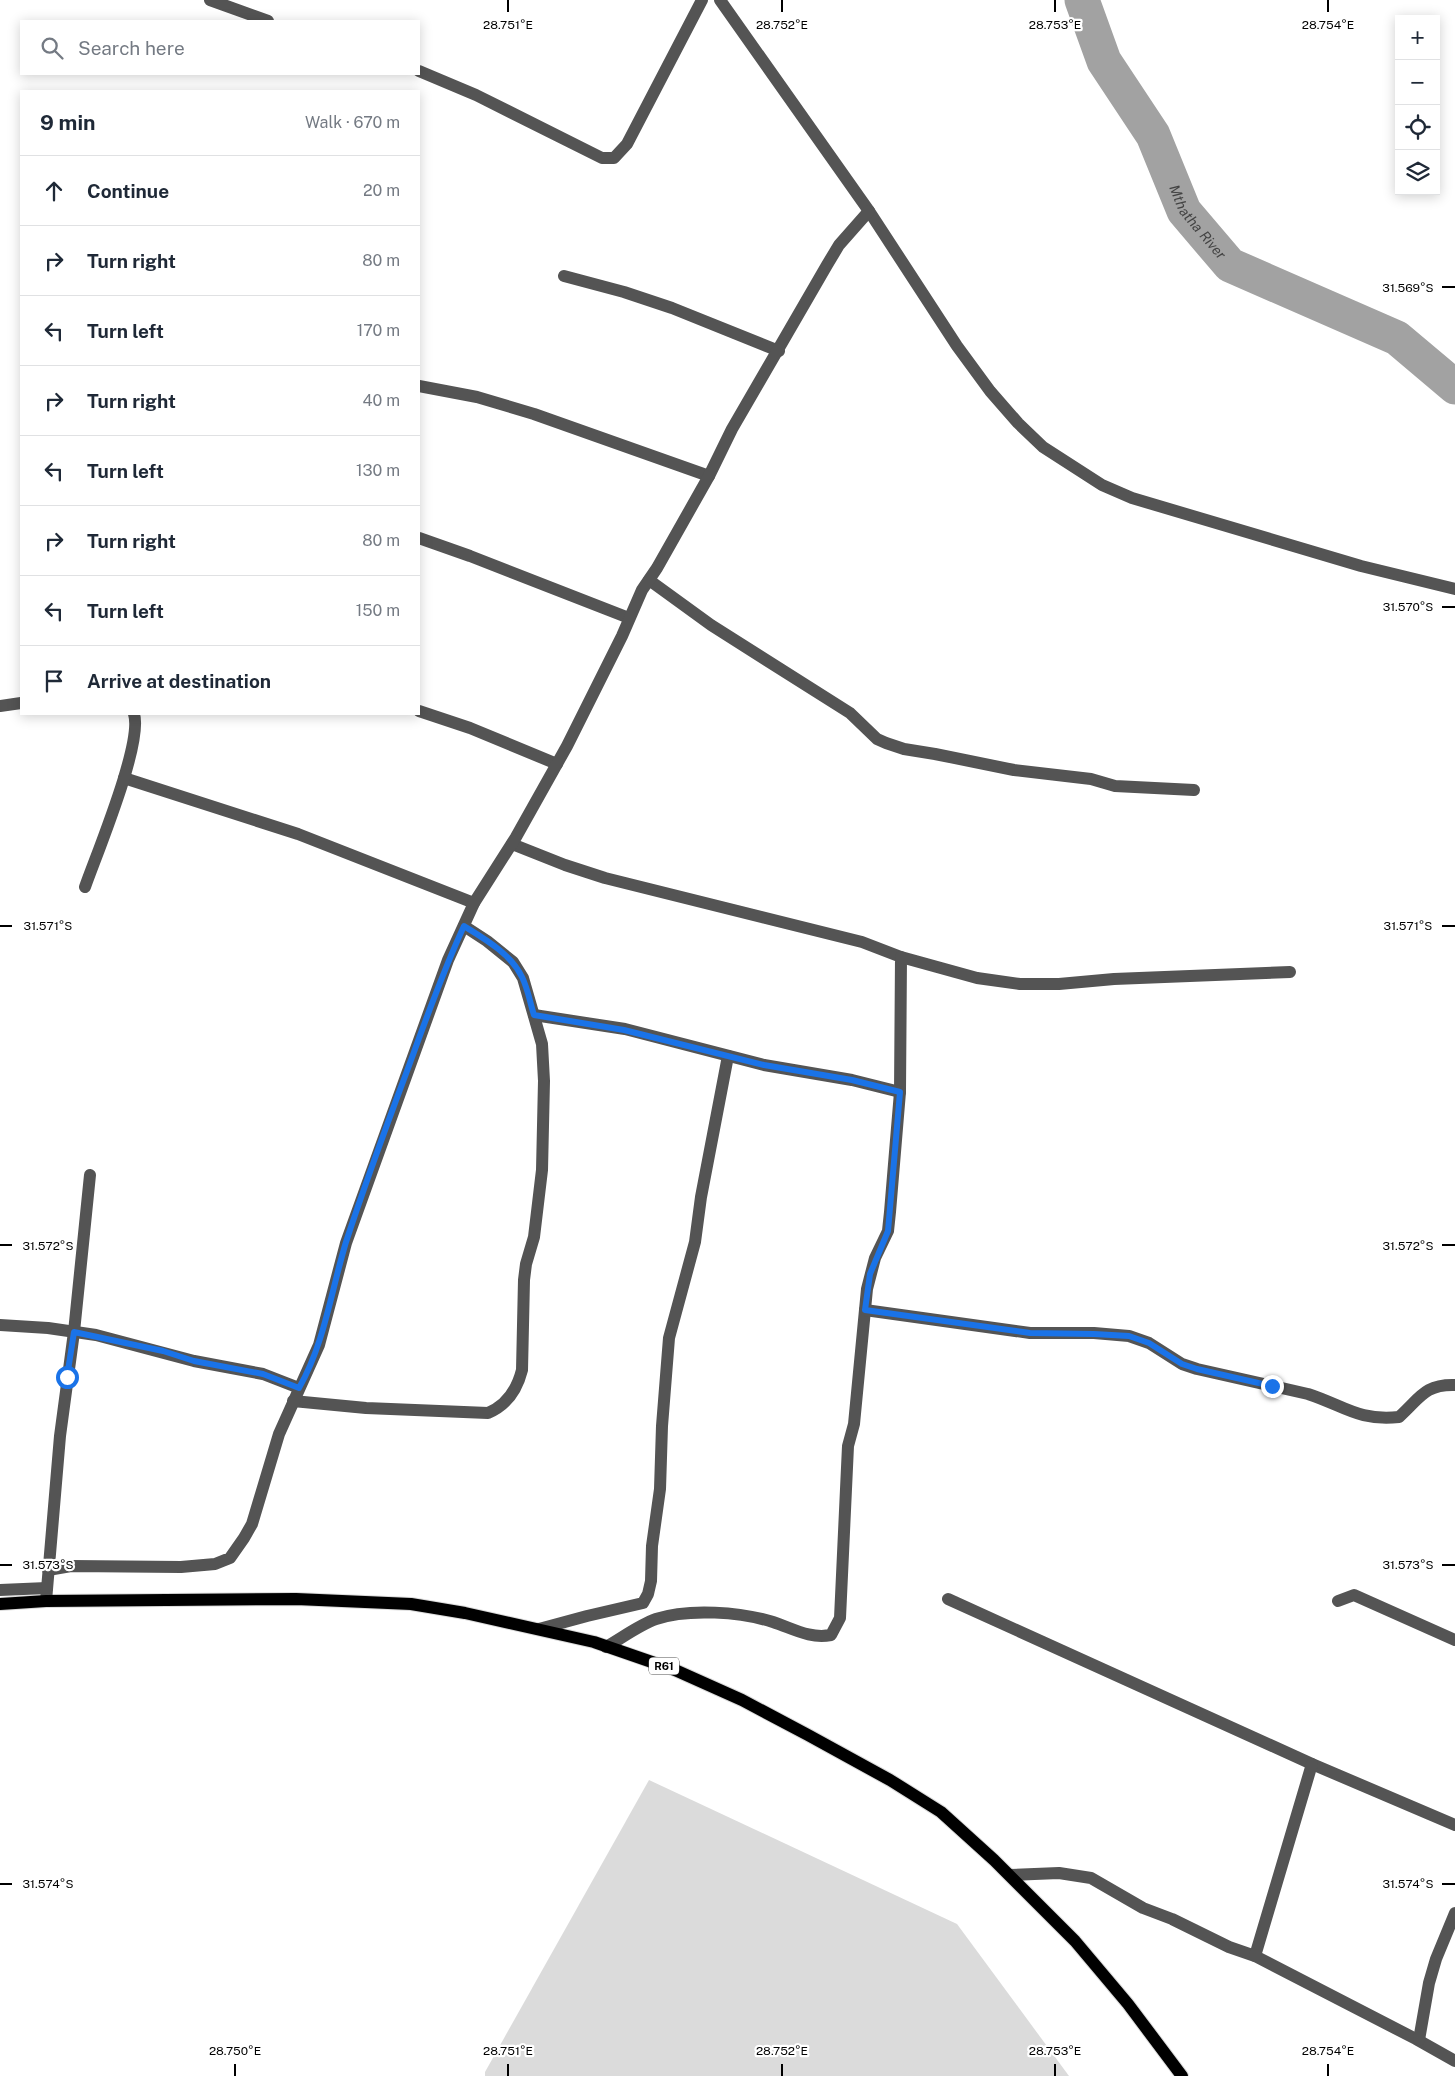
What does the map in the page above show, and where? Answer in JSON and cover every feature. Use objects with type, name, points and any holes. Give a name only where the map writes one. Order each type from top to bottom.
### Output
[{"type":"main road","name":"R61","points":[[0,1604],[46,1594],[296,1599],[411,1604],[540,1630],[606,1647],[675,1670],[742,1700],[890,1780],[941,1812],[1010,1875],[1081,1948],[1128,2004],[1182,2076]]},
{"type":"street","points":[[210,0],[265,20]]},
{"type":"street","points":[[420,71],[485,99],[602,158],[614,158],[627,144],[702,0]]},
{"type":"street","points":[[720,0],[869,211],[957,346],[1018,423],[1043,447],[1102,485],[1132,498],[1361,566],[1455,589]]},
{"type":"street","points":[[48,1570],[71,1566],[202,1566],[215,1564],[230,1558],[244,1538],[252,1524],[279,1434],[293,1400],[310,1369],[319,1345],[346,1243],[388,1122],[448,960],[474,903],[512,844],[557,764],[642,590],[709,476],[732,430],[839,245],[869,211]]},
{"type":"street","points":[[564,276],[624,292],[672,308],[779,351]]},
{"type":"street","points":[[420,386],[477,397],[534,414],[709,476]]},
{"type":"street","points":[[420,538],[629,618]]},
{"type":"street","points":[[649,580],[711,625],[850,713],[877,739],[904,750],[935,754],[1014,770],[1091,780],[1115,786],[1194,790]]},
{"type":"street","points":[[0,706],[20,703]]},
{"type":"street","points":[[420,711],[470,728],[557,764]]},
{"type":"street","points":[[85,887],[124,778],[135,727],[134,715]]},
{"type":"street","points":[[124,778],[298,834],[474,903]]},
{"type":"street","points":[[512,844],[565,865],[605,878],[862,942],[901,957],[977,978],[1020,984],[1060,984],[1114,979],[1290,972]]},
{"type":"street","points":[[293,1400],[366,1408],[488,1413],[498,1409],[519,1382],[522,1370],[524,1280],[535,1230],[542,1162],[544,1064],[542,1044],[523,978],[513,962],[487,941],[464,926]]},
{"type":"street","points":[[606,1647],[654,1620],[676,1613],[737,1614],[772,1622],[805,1635],[819,1638],[832,1635],[840,1618],[848,1446],[854,1424],[870,1274],[888,1231],[900,1092],[901,957]]},
{"type":"street","points":[[534,1015],[624,1030],[728,1056],[818,1076],[852,1080],[900,1092]]},
{"type":"street","points":[[540,1630],[586,1616],[643,1603],[648,1594],[651,1581],[652,1546],[660,1489],[666,1361],[674,1318],[695,1242],[701,1198],[728,1056]]},
{"type":"street","points":[[0,1590],[46,1594],[60,1436],[74,1332],[90,1175]]},
{"type":"street","points":[[865,1310],[1030,1333],[1129,1336],[1149,1343],[1182,1364],[1308,1394],[1341,1408],[1372,1418],[1399,1416],[1426,1390],[1442,1385],[1455,1385]]},
{"type":"street","points":[[0,1325],[48,1328],[74,1332],[154,1349],[194,1361],[263,1374],[299,1388]]},
{"type":"street","points":[[1338,1601],[1354,1595],[1455,1640]]},
{"type":"street","points":[[948,1599],[1312,1764],[1455,1825]]},
{"type":"street","points":[[1256,1956],[1312,1764]]},
{"type":"street","points":[[1010,1875],[1059,1873],[1091,1878],[1143,1908],[1172,1919],[1229,1947],[1256,1956],[1419,2040],[1455,2061]]},
{"type":"street","points":[[1419,2040],[1429,1983],[1436,1959],[1455,1913]]},
{"type":"shaded area","points":[[649,1780],[957,1924],[1069,2076],[485,2076],[485,2072]]},
{"type":"waterway","name":"Mthatha River","points":[[1082,0],[1104,61],[1153,135],[1184,211],[1230,265],[1397,338],[1455,387]]},
{"type":"route","points":[[67,1377],[74,1332],[96,1335],[163,1351],[194,1361],[263,1374],[299,1388],[310,1369],[319,1345],[346,1243],[388,1122],[448,960],[464,926],[487,941],[513,962],[523,978],[534,1015],[596,1024],[764,1065],[818,1076],[852,1080],[900,1092],[888,1231],[870,1274],[865,1310],[1030,1333],[1129,1336],[1149,1343],[1182,1364],[1272,1386]]}]
